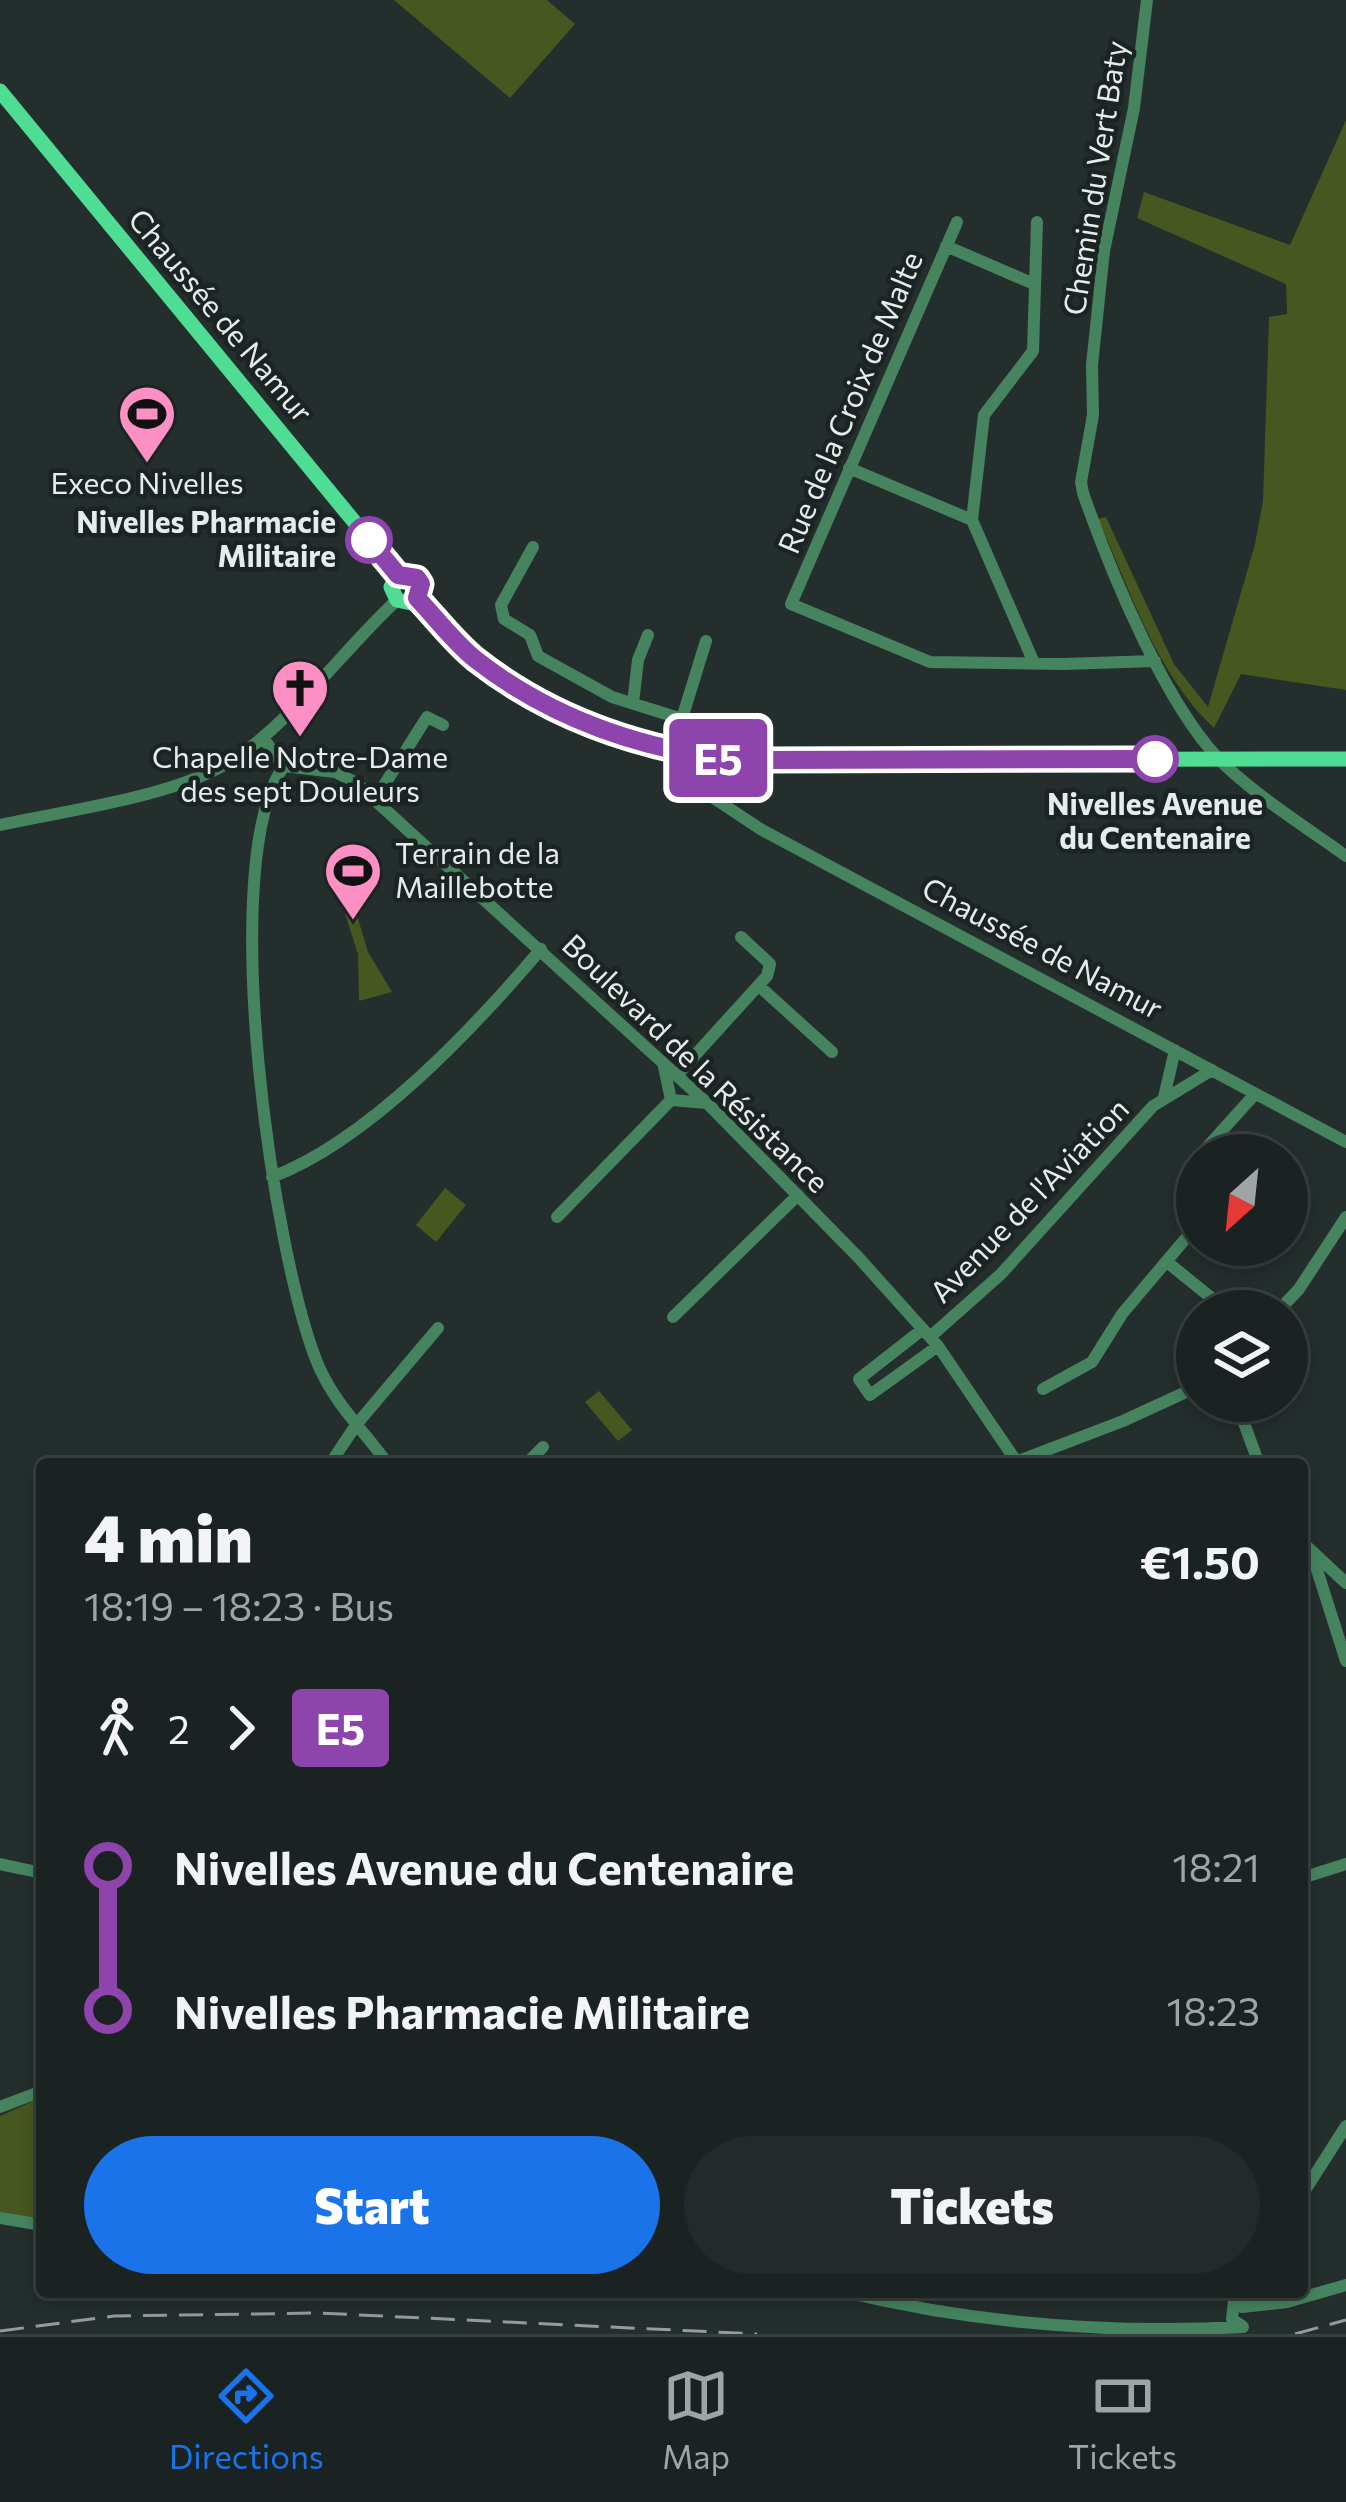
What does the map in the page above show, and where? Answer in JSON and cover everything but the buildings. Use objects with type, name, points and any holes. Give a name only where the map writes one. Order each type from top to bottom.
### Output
[{"type":"main road","name":"Chaussée de Namur","points":[[0,91],[398,575]]},
{"type":"main road","points":[[398,575],[417,578],[421,584],[417,598],[411,603],[397,600],[391,587],[398,575]]},
{"type":"main road","points":[[417,598],[473,657],[533,698],[587,726],[682,753],[731,760],[1346,759]]},
{"type":"street","name":"Chemin du Vert Baty","points":[[1147,0],[1134,108],[1104,250],[1092,365],[1093,415],[1081,482],[1111,567],[1155,661],[1219,759],[1346,856]]},
{"type":"street","name":"Rue de la Croix de Malte","points":[[957,222],[791,604],[930,662],[1034,663]]},
{"type":"street","points":[[1036,222],[1033,351],[984,415],[972,520],[1034,663],[1155,661]]},
{"type":"street","points":[[946,246],[1034,284]]},
{"type":"street","points":[[849,468],[972,520]]},
{"type":"street","points":[[533,548],[501,605],[504,620],[530,635],[538,656],[612,697],[682,718]]},
{"type":"street","points":[[0,825],[191,781],[228,763],[262,738],[397,600]]},
{"type":"street","points":[[633,704],[638,660],[648,635]]},
{"type":"street","points":[[682,753],[682,718],[706,641]]},
{"type":"street","points":[[376,798],[427,717],[443,725]]},
{"type":"street","points":[[262,738],[284,766],[272,783],[253,906],[254,992],[272,1177],[290,1273],[310,1345],[332,1394],[383,1458]]},
{"type":"street","name":"Chaussée de Namur","points":[[682,753],[697,787],[766,833],[1346,1142]]},
{"type":"street","points":[[714,800],[717,778],[731,760]]},
{"type":"street","name":"Boulevard de la Résistance","points":[[284,766],[335,772],[376,798],[708,1104],[931,1337],[1014,1458]]},
{"type":"street","points":[[677,1076],[759,986],[770,964],[741,937]]},
{"type":"street","points":[[272,1177],[324,1149],[410,1083],[542,950]]},
{"type":"street","points":[[759,986],[832,1052]]},
{"type":"street","name":"Avenue de l'Aviation","points":[[1164,1097],[1175,1049]]},
{"type":"street","points":[[663,1063],[671,1100]]},
{"type":"street","name":"Avenue de l'Aviation","points":[[931,1337],[1001,1274],[1164,1097],[1212,1070]]},
{"type":"street","points":[[1219,1134],[1255,1094]]},
{"type":"street","points":[[671,1100],[708,1104]]},
{"type":"street","points":[[557,1217],[671,1100]]},
{"type":"street","points":[[673,1317],[797,1195]]},
{"type":"street","points":[[1298,1290],[1346,1217]]},
{"type":"street","points":[[1043,1389],[1092,1361],[1122,1314],[1176,1250]]},
{"type":"street","points":[[1166,1262],[1202,1290]]},
{"type":"street","points":[[335,1458],[356,1425],[438,1328]]},
{"type":"street","points":[[931,1337],[869,1395],[859,1379],[931,1337]]},
{"type":"street","points":[[1030,1458],[1176,1397]]},
{"type":"street","points":[[1244,1422],[1257,1458]]},
{"type":"street","points":[[532,1458],[543,1448]]},
{"type":"street","points":[[1308,1548],[1346,1583]]},
{"type":"street","points":[[1308,1551],[1342,1634],[1346,1661]]},
{"type":"street","points":[[0,1864],[36,1872]]},
{"type":"street","points":[[1308,1876],[1346,1864]]},
{"type":"street","points":[[0,2107],[36,2093]]},
{"type":"street","points":[[1308,2186],[1346,2126]]},
{"type":"street","points":[[0,2218],[36,2224]]},
{"type":"street","points":[[1308,2296],[1346,2285]]},
{"type":"street","points":[[872,2298],[954,2316],[1156,2329],[1243,2327],[1239,2298]]},
{"type":"street","points":[[1255,2298],[1287,2302],[1301,2298]]},
{"type":"green space","points":[[394,0],[547,0],[575,24],[510,98]]},
{"type":"green space","points":[[1346,120],[1346,690],[1241,674],[1214,728],[1160,657],[1098,519],[1106,517],[1174,664],[1208,707],[1263,501],[1269,317],[1287,314],[1286,284],[1137,218],[1144,192],[1290,245]]},
{"type":"green space","name":"Terrain de la Maillebotte","points":[[349,889],[368,952],[392,992],[359,1001],[358,954],[338,892]]},
{"type":"green space","points":[[445,1188],[466,1205],[436,1242],[416,1225]]},
{"type":"green space","points":[[599,1391],[632,1430],[618,1441],[585,1402]]},
{"type":"green space","points":[[36,2100],[36,2221],[0,2212],[0,2116]]},
{"type":"railway","points":[[0,2331],[114,2316],[319,2313],[757,2334]]},
{"type":"railway","points":[[1295,2334],[1346,2320]]},
{"type":"bus line","name":"E5","points":[[369,540],[398,575],[417,578],[421,592],[417,598],[473,657],[533,698],[587,726],[629,739],[731,760],[1155,759]]},
{"type":"place","name":"Execo Nivelles","points":[[147,465]]},
{"type":"place","name":"Nivelles Pharmacie Militaire","points":[[369,540]]},
{"type":"place","name":"Chapelle Notre-Dame des sept Douleurs","points":[[300,739]]},
{"type":"place","name":"Nivelles Avenue du Centenaire","points":[[1155,759]]},
{"type":"place","name":"Terrain de la Maillebotte","points":[[353,922]]}]
